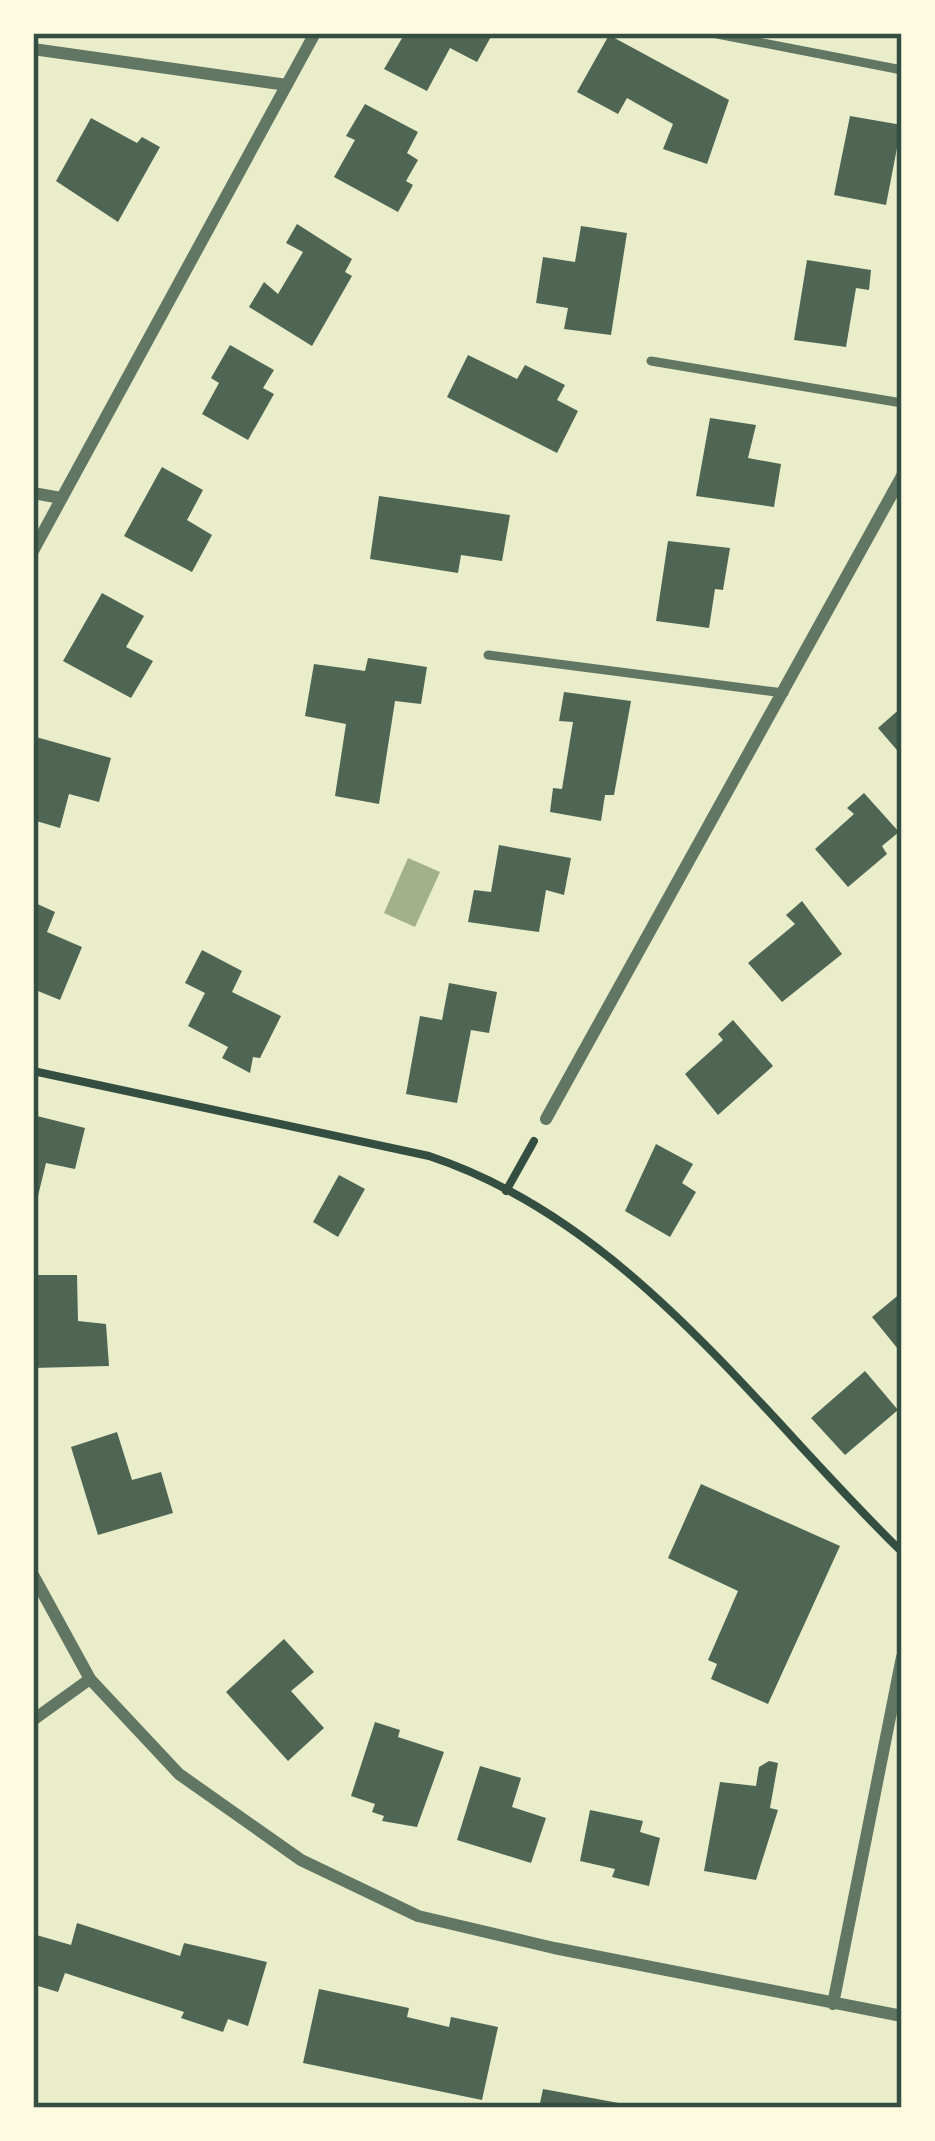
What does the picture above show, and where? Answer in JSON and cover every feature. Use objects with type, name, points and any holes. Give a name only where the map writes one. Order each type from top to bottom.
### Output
[{"type":"street","points":[[33,551],[315,33]]},
{"type":"street","points":[[33,49],[287,85]]},
{"type":"street","points":[[547,1119],[902,476]]},
{"type":"street","points":[[33,493],[61,498]]},
{"type":"street","points":[[33,1575],[89,1678],[179,1774],[301,1860],[418,1916],[902,2016]]},
{"type":"street","points":[[833,2004],[902,1657]]},
{"type":"street","points":[[33,1720],[89,1678]]},
{"type":"lane","points":[[712,33],[902,70]]},
{"type":"lane","points":[[651,361],[902,403]]},
{"type":"lane","points":[[488,655],[784,693]]},
{"type":"path","points":[[33,1071],[428,1156],[563,1222],[713,1352],[825,1477],[902,1552]]},
{"type":"path","points":[[506,1191],[547,1119]]},
{"type":"shaded area","points":[[408,858],[440,872],[415,927],[384,913]]},
{"type":"building","points":[[405,33],[493,33],[477,62],[450,48],[427,91],[384,69]]},
{"type":"building","points":[[609,35],[729,100],[707,164],[663,149],[673,124],[627,98],[618,114],[577,92]]},
{"type":"building","points":[[365,104],[418,132],[407,153],[418,160],[406,181],[413,185],[398,212],[334,177],[355,140],[346,136]]},
{"type":"building","points":[[850,116],[902,125],[902,149],[897,148],[886,205],[834,195]]},
{"type":"building","points":[[91,118],[137,143],[142,137],[160,147],[118,222],[56,181]]},
{"type":"building","points":[[297,224],[352,259],[345,272],[352,276],[312,346],[249,307],[264,282],[278,294],[303,252],[286,243]]},
{"type":"building","points":[[581,226],[627,233],[611,335],[564,329],[568,308],[536,303],[543,257],[575,262]]},
{"type":"building","points":[[807,260],[871,270],[869,290],[856,288],[846,347],[794,340]]},
{"type":"building","points":[[230,345],[274,370],[263,388],[274,394],[248,440],[202,414],[219,383],[211,378]]},
{"type":"building","points":[[468,355],[517,379],[525,365],[565,385],[557,400],[578,411],[557,453],[447,397]]},
{"type":"building","points":[[710,418],[756,425],[748,458],[781,464],[774,507],[696,496]]},
{"type":"building","points":[[162,467],[203,490],[187,520],[212,535],[192,572],[124,536]]},
{"type":"building","points":[[379,496],[510,515],[502,561],[461,555],[458,573],[370,559]]},
{"type":"building","points":[[668,541],[730,548],[723,590],[715,589],[709,628],[656,621]]},
{"type":"building","points":[[102,593],[144,616],[126,647],[153,661],[131,698],[63,661]]},
{"type":"building","points":[[368,658],[427,667],[421,704],[395,701],[379,804],[335,796],[346,724],[305,716],[314,664],[365,671]]},
{"type":"building","points":[[564,692],[631,701],[614,795],[605,795],[601,821],[550,812],[553,788],[562,789],[573,722],[559,721]]},
{"type":"building","points":[[902,707],[902,756],[878,728]]},
{"type":"building","points":[[36,737],[111,758],[99,802],[69,794],[60,828],[33,820]]},
{"type":"building","points":[[864,793],[899,832],[882,846],[887,854],[848,887],[815,849],[854,814],[847,808]]},
{"type":"building","points":[[499,845],[571,858],[564,895],[546,890],[539,932],[468,922],[474,890],[491,892]]},
{"type":"building","points":[[802,901],[842,954],[782,1002],[748,963],[795,924],[786,915]]},
{"type":"building","points":[[33,902],[55,912],[47,932],[82,947],[60,1000],[33,989]]},
{"type":"building","points":[[202,950],[242,971],[232,992],[281,1016],[260,1058],[253,1057],[250,1073],[222,1058],[228,1047],[188,1026],[205,993],[185,983]]},
{"type":"building","points":[[449,983],[497,992],[489,1033],[471,1030],[457,1103],[406,1094],[420,1016],[442,1020]]},
{"type":"building","points":[[733,1020],[773,1066],[718,1115],[685,1074],[723,1040],[718,1034]]},
{"type":"building","points":[[33,1115],[85,1128],[75,1169],[46,1163],[38,1196],[33,1195]]},
{"type":"building","points":[[656,1144],[693,1164],[682,1183],[696,1192],[670,1237],[625,1211]]},
{"type":"building","points":[[339,1175],[365,1189],[338,1237],[313,1222]]},
{"type":"building","points":[[33,1275],[77,1275],[78,1321],[106,1324],[109,1366],[33,1368]]},
{"type":"building","points":[[902,1292],[902,1354],[872,1317]]},
{"type":"building","points":[[865,1371],[898,1410],[845,1455],[811,1418]]},
{"type":"building","points":[[117,1432],[132,1480],[161,1472],[173,1513],[98,1535],[71,1447]]},
{"type":"building","points":[[701,1484],[840,1546],[768,1704],[711,1679],[717,1664],[708,1660],[738,1591],[668,1558]]},
{"type":"building","points":[[284,1639],[314,1672],[291,1691],[324,1728],[288,1761],[226,1692]]},
{"type":"building","points":[[375,1722],[400,1730],[398,1737],[444,1752],[417,1827],[382,1821],[384,1816],[372,1812],[375,1804],[351,1796]]},
{"type":"building","points":[[769,1761],[778,1763],[770,1808],[778,1810],[756,1880],[704,1871],[720,1782],[756,1786],[759,1767]]},
{"type":"building","points":[[480,1766],[521,1778],[512,1807],[546,1818],[531,1863],[457,1840]]},
{"type":"building","points":[[590,1810],[643,1821],[640,1832],[660,1838],[649,1886],[612,1877],[615,1869],[580,1861]]},
{"type":"building","points":[[77,1923],[180,1956],[184,1943],[267,1962],[248,2026],[228,2019],[223,2032],[181,2018],[184,2012],[65,1973],[58,1992],[38,1986],[33,1998],[33,1934],[71,1945]]},
{"type":"building","points":[[319,1989],[409,2008],[407,2017],[449,2027],[451,2017],[498,2027],[482,2100],[303,2063]]},
{"type":"building","points":[[543,2089],[635,2106],[635,2108],[539,2108]]}]
